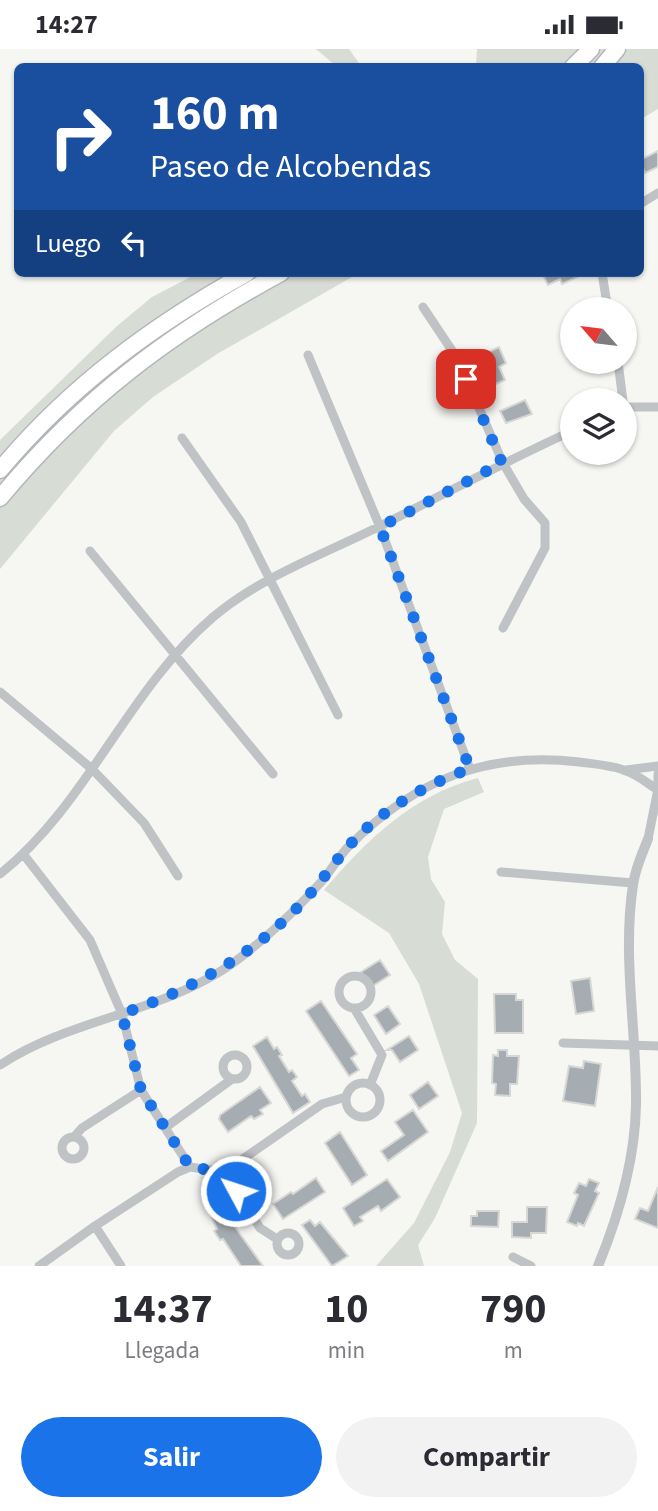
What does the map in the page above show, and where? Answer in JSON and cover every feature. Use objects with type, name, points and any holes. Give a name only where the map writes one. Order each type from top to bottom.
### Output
[{"type":"highway","points":[[577,63],[591,49]]},
{"type":"highway","points":[[605,63],[617,49]]},
{"type":"highway","points":[[0,470],[38,426],[103,367],[149,331],[240,277]]},
{"type":"highway","points":[[0,498],[63,426],[115,380],[185,329],[274,277]]},
{"type":"street","points":[[603,277],[606,297]]},
{"type":"street","points":[[423,307],[457,358],[502,463],[524,499],[545,523],[545,548],[503,628]]},
{"type":"street","points":[[308,355],[380,527],[470,769]]},
{"type":"street","points":[[637,407],[658,407]]},
{"type":"street","points":[[0,861],[3,872],[24,855],[177,654],[212,618],[270,577],[380,527],[502,463],[560,436]]},
{"type":"street","points":[[182,438],[241,522],[338,715]]},
{"type":"street","points":[[90,551],[273,774]]},
{"type":"street","points":[[0,692],[92,769],[144,823],[178,876]]},
{"type":"street","points":[[0,1065],[18,1053],[198,983],[233,963],[291,914],[348,847],[389,811],[422,789],[470,769],[538,758],[624,770],[658,766]]},
{"type":"street","points":[[597,1266],[612,1233],[628,1173],[636,1108],[630,916],[633,883],[648,839],[658,789],[624,770]]},
{"type":"street","points":[[658,774],[658,781]]},
{"type":"street","points":[[648,839],[658,823]]},
{"type":"street","points":[[24,855],[90,940],[122,1014],[141,1090],[190,1167]]},
{"type":"street","points":[[501,872],[633,883]]},
{"type":"street","points":[[354,1008],[382,1055],[379,1069],[370,1085]]},
{"type":"street","points":[[563,1043],[658,1046]]},
{"type":"street","points":[[166,1127],[232,1079]]},
{"type":"street","points":[[360,1083],[370,1085],[380,1096],[377,1109],[367,1117],[354,1114],[346,1104],[346,1097],[354,1086],[360,1083]]},
{"type":"street","points":[[74,1137],[82,1128],[141,1090]]},
{"type":"street","points":[[39,1266],[95,1226],[190,1167],[224,1172],[322,1104],[346,1097]]},
{"type":"street","points":[[224,1172],[260,1228],[277,1239]]},
{"type":"street","points":[[95,1226],[121,1266]]},
{"type":"street","points":[[513,1257],[531,1266]]},
{"type":"shaded area","points":[[316,49],[349,49],[359,63],[332,63]]},
{"type":"shaded area","points":[[477,49],[658,49],[658,109],[644,117],[644,63],[476,63]]},
{"type":"shaded area","points":[[190,277],[352,277],[217,354],[153,397],[114,431],[0,569],[0,440],[117,326],[152,297]]},
{"type":"shaded area","points":[[478,778],[484,792],[444,809],[428,857],[431,879],[445,902],[442,934],[455,960],[478,979],[477,1123],[435,1218],[418,1245],[424,1266],[376,1266],[414,1223],[450,1152],[462,1113],[419,984],[389,933],[324,890],[374,837],[392,822],[432,796]]},
{"type":"building","points":[[658,151],[658,167],[645,173],[644,158]]},
{"type":"building","points":[[544,277],[577,277],[562,284],[560,279],[548,285]]},
{"type":"building","points":[[499,347],[506,363],[499,367],[505,380],[487,388],[473,359]]},
{"type":"building","points":[[525,400],[532,414],[506,423],[500,411]]},
{"type":"building","points":[[380,960],[390,975],[371,987],[361,972]]},
{"type":"building","points":[[590,978],[594,1011],[576,1014],[571,981]]},
{"type":"building","points":[[494,994],[516,994],[516,1000],[523,1000],[523,1033],[495,1033]]},
{"type":"building","points":[[321,1001],[357,1054],[351,1058],[359,1070],[349,1076],[306,1011]]},
{"type":"building","points":[[388,1006],[400,1024],[386,1034],[374,1015]]},
{"type":"building","points":[[409,1036],[418,1050],[400,1062],[392,1050],[387,1050]]},
{"type":"building","points":[[267,1037],[274,1049],[277,1047],[289,1072],[292,1070],[297,1077],[292,1081],[302,1096],[305,1094],[310,1102],[293,1113],[253,1046]]},
{"type":"building","points":[[498,1050],[507,1050],[507,1056],[519,1056],[517,1084],[510,1084],[510,1096],[495,1095],[496,1084],[492,1083],[493,1055],[498,1056]]},
{"type":"building","points":[[584,1061],[601,1064],[595,1106],[563,1101],[569,1066],[583,1068]]},
{"type":"building","points":[[428,1082],[438,1096],[419,1109],[410,1095]]},
{"type":"building","points":[[260,1087],[271,1103],[260,1110],[263,1114],[254,1119],[251,1116],[228,1132],[219,1119],[220,1115]]},
{"type":"building","points":[[413,1110],[428,1132],[388,1161],[381,1151],[404,1135],[395,1122]]},
{"type":"building","points":[[340,1132],[367,1175],[352,1185],[325,1143]]},
{"type":"building","points":[[316,1178],[325,1192],[283,1219],[273,1204]]},
{"type":"building","points":[[387,1179],[400,1197],[381,1211],[378,1206],[360,1217],[363,1221],[354,1226],[343,1208]]},
{"type":"building","points":[[589,1179],[599,1183],[595,1191],[599,1193],[584,1226],[578,1223],[577,1226],[567,1222],[578,1195],[574,1193],[579,1183],[586,1186]]},
{"type":"building","points":[[658,1187],[658,1228],[635,1219],[640,1208],[648,1211]]},
{"type":"building","points":[[527,1207],[547,1207],[546,1233],[531,1233],[531,1238],[512,1237],[512,1222],[527,1222]]},
{"type":"building","points":[[224,1210],[263,1266],[241,1266],[223,1239],[220,1240],[214,1231],[217,1229],[212,1218]]},
{"type":"building","points":[[477,1211],[499,1211],[498,1227],[471,1226],[471,1216],[477,1216]]},
{"type":"building","points":[[310,1220],[315,1226],[320,1222],[348,1256],[332,1266],[302,1225]]},
{"type":"route","points":[[236,1191],[224,1172],[190,1167],[141,1090],[122,1014],[163,1000],[233,963],[291,914],[324,879],[348,847],[389,811],[447,776],[470,769],[380,527],[502,463],[466,379]]}]
